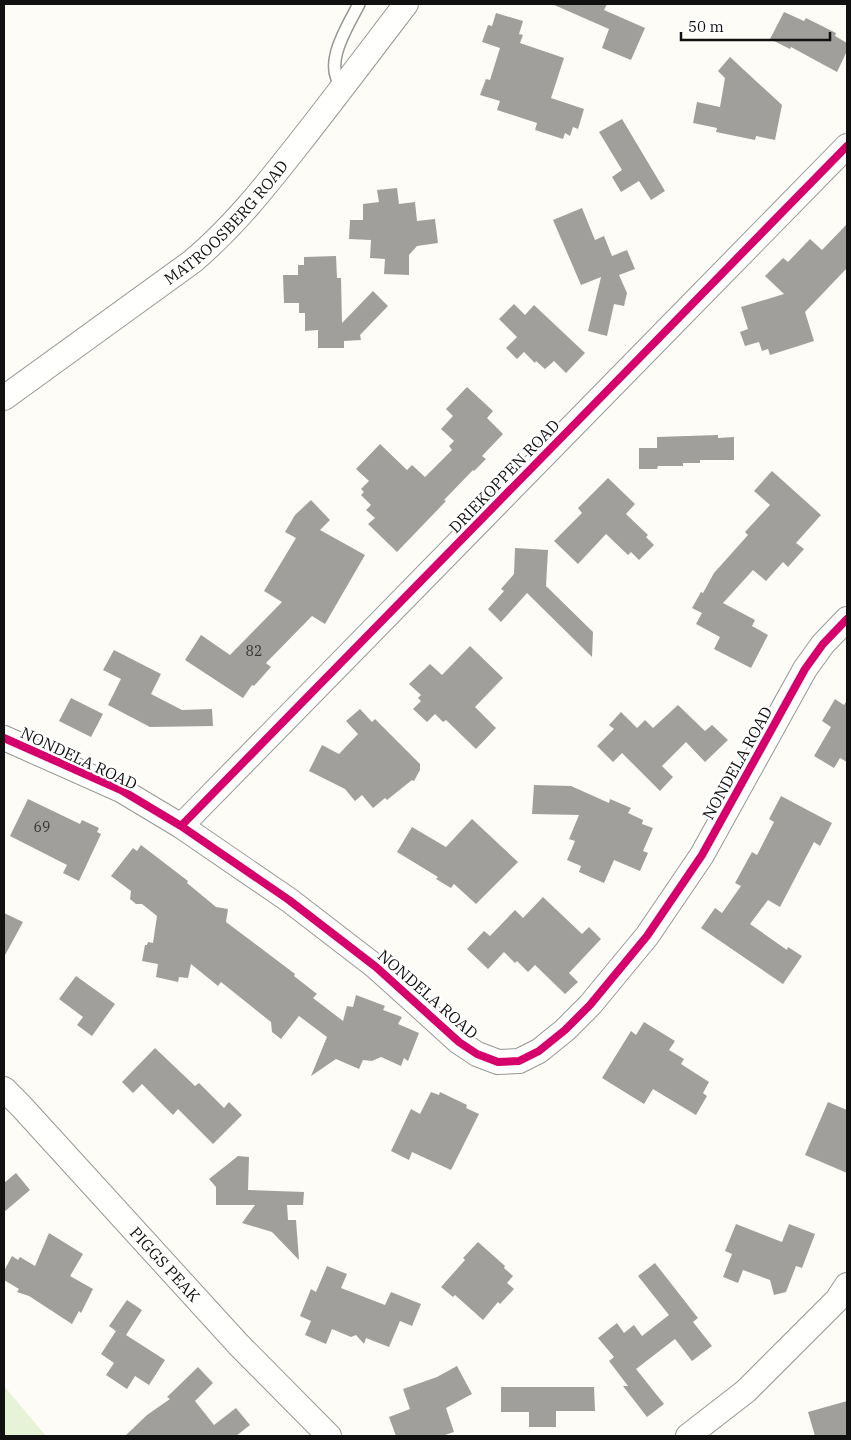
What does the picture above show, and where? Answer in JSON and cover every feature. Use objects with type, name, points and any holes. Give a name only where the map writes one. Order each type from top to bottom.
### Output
[{"type":"street","name":"MATROOSBERG ROAD","points":[[4,398],[193,261],[219,239],[249,207],[406,4]]},
{"type":"street","name":"DRIEKOPPEN ROAD","points":[[181,826],[847,146]]},
{"type":"street","name":"NONDELA ROAD","points":[[4,738],[121,790],[181,826],[289,900],[376,967],[459,1042],[477,1054],[498,1062],[519,1061],[539,1052],[565,1030],[590,1005],[647,936],[702,855],[805,669],[823,644],[847,619]]},
{"type":"street","name":"PIGGS PEAK","points":[[4,1089],[238,1344],[329,1436]]},
{"type":"street","points":[[688,1436],[746,1391],[837,1300],[847,1285]]},
{"type":"lane","points":[[343,87],[335,73],[334,60],[358,4]]},
{"type":"green space","points":[[4,1386],[46,1436],[4,1436]]},
{"type":"building","points":[[552,4],[607,4],[604,10],[645,28],[631,60],[602,48],[609,29]]},
{"type":"building","points":[[784,12],[804,21],[806,18],[836,33],[835,36],[847,43],[847,51],[837,72],[791,47],[790,49],[770,39]]},
{"type":"building","points":[[496,13],[523,21],[519,34],[523,35],[520,43],[564,58],[551,98],[584,109],[578,129],[573,127],[570,136],[565,133],[563,139],[535,130],[537,123],[497,110],[500,101],[480,95],[486,79],[490,80],[500,48],[482,42],[488,25],[492,26]]},
{"type":"building","points":[[730,57],[782,105],[775,140],[756,136],[755,140],[716,132],[717,128],[693,123],[697,102],[720,107],[725,78],[718,71]]},
{"type":"building","points":[[622,119],[665,191],[651,200],[639,181],[621,192],[612,177],[622,170],[599,132]]},
{"type":"building","points":[[397,188],[399,204],[415,202],[417,221],[435,219],[438,243],[417,246],[409,255],[409,275],[384,274],[385,259],[370,258],[371,240],[349,239],[350,220],[363,220],[363,204],[379,202],[377,190]]},
{"type":"building","points":[[582,208],[595,240],[604,236],[612,256],[627,250],[635,269],[619,275],[627,293],[624,306],[614,304],[607,336],[588,331],[601,277],[581,285],[553,220]]},
{"type":"building","points":[[847,224],[847,268],[805,312],[814,341],[770,355],[768,349],[762,351],[759,342],[745,346],[740,332],[748,329],[741,307],[784,294],[765,276],[783,258],[788,262],[810,239],[822,250]]},
{"type":"building","points":[[336,256],[337,278],[341,278],[342,323],[373,291],[388,306],[360,335],[361,340],[344,341],[344,348],[318,348],[318,330],[305,331],[305,313],[299,313],[299,303],[284,303],[283,275],[298,275],[298,265],[304,265],[304,257]]},
{"type":"building","points":[[514,304],[525,315],[534,305],[585,353],[566,373],[554,361],[545,369],[536,361],[535,363],[524,352],[517,359],[506,348],[517,337],[499,319]]},
{"type":"building","points":[[467,387],[493,411],[487,418],[503,434],[482,456],[486,459],[444,500],[446,501],[397,552],[368,524],[375,518],[366,510],[371,505],[361,495],[364,492],[361,489],[369,481],[356,469],[380,444],[407,470],[412,465],[425,477],[452,450],[449,446],[454,441],[441,429],[453,416],[446,409]]},
{"type":"building","points":[[718,435],[718,438],[734,437],[734,460],[700,460],[700,463],[683,463],[683,466],[658,466],[657,469],[639,469],[639,448],[657,448],[657,437]]},
{"type":"building","points":[[772,471],[821,515],[796,543],[804,549],[788,567],[783,562],[766,581],[753,570],[723,603],[755,620],[752,626],[768,635],[751,668],[714,649],[720,637],[696,624],[702,613],[692,608],[714,573],[748,535],[745,532],[770,505],[754,491]]},
{"type":"building","points":[[608,478],[635,504],[626,514],[648,535],[646,537],[654,545],[639,560],[631,552],[628,555],[606,534],[578,564],[554,541],[582,513],[578,508]]},
{"type":"building","points":[[311,500],[330,520],[320,530],[365,555],[325,624],[312,616],[266,663],[271,667],[254,686],[252,685],[243,698],[185,660],[201,635],[230,655],[282,602],[264,591],[296,538],[285,532],[295,515]]},
{"type":"building","points":[[515,548],[548,550],[546,586],[593,632],[592,657],[527,593],[501,622],[488,609],[504,591],[501,589],[514,574]]},
{"type":"building","points":[[470,646],[503,678],[475,707],[496,728],[476,749],[446,720],[443,722],[435,714],[427,722],[413,709],[421,701],[418,698],[421,695],[409,684],[430,664],[442,675]]},
{"type":"building","points":[[114,650],[161,674],[151,694],[182,710],[212,709],[213,726],[150,727],[108,705],[121,679],[103,670]]},
{"type":"building","points":[[71,698],[103,714],[91,737],[59,721]]},
{"type":"building","points":[[835,699],[844,705],[847,700],[847,762],[840,758],[834,768],[814,756],[831,727],[822,721]]},
{"type":"building","points":[[678,705],[705,731],[712,725],[728,740],[705,762],[686,742],[662,766],[673,777],[660,791],[622,753],[613,762],[597,746],[614,729],[609,725],[621,712],[637,728],[645,720],[653,728]]},
{"type":"building","points":[[360,709],[372,722],[375,719],[420,764],[420,770],[414,781],[412,780],[387,800],[385,798],[373,808],[362,795],[355,801],[345,789],[309,771],[322,745],[339,754],[358,734],[346,721]]},
{"type":"building","points":[[534,785],[571,786],[609,803],[610,799],[631,808],[628,813],[643,820],[642,824],[653,828],[643,851],[648,853],[640,871],[614,860],[604,883],[579,872],[581,866],[567,860],[575,841],[569,839],[579,815],[532,814]]},
{"type":"building","points":[[781,796],[832,823],[820,846],[814,842],[780,907],[768,900],[750,924],[787,950],[788,947],[802,956],[783,984],[701,928],[715,908],[722,913],[741,886],[735,883],[752,852],[757,855],[774,822],[769,819]]},
{"type":"building","points":[[28,799],[80,824],[82,820],[99,828],[97,832],[101,834],[79,881],[63,873],[67,865],[10,836]]},
{"type":"building","points":[[472,819],[518,862],[476,904],[454,884],[451,888],[436,879],[438,877],[397,852],[412,827],[446,847]]},
{"type":"building","points":[[141,845],[188,881],[187,883],[216,907],[228,909],[226,922],[295,974],[294,976],[317,994],[313,998],[343,1021],[347,1006],[353,1007],[356,995],[385,1006],[383,1010],[402,1017],[398,1024],[419,1033],[408,1061],[404,1058],[401,1066],[381,1057],[372,1061],[363,1060],[359,1069],[336,1059],[311,1076],[327,1037],[299,1016],[281,1039],[272,1032],[271,1022],[221,982],[218,986],[191,964],[188,978],[179,977],[178,982],[156,977],[158,964],[142,961],[145,945],[148,942],[153,943],[157,916],[142,904],[136,904],[130,899],[131,891],[111,876],[133,848],[137,851]]},
{"type":"building","points":[[543,897],[582,934],[589,927],[601,939],[569,973],[578,982],[565,994],[535,965],[528,972],[504,952],[488,969],[467,949],[484,931],[490,936],[515,910],[523,918]]},
{"type":"building","points":[[4,913],[23,922],[4,957]]},
{"type":"building","points":[[76,976],[115,1004],[92,1036],[77,1025],[83,1017],[59,999]]},
{"type":"building","points":[[644,1022],[675,1041],[669,1050],[684,1059],[681,1064],[709,1082],[703,1093],[707,1096],[696,1115],[653,1089],[644,1104],[602,1078],[631,1031],[636,1035]]},
{"type":"building","points":[[155,1048],[195,1086],[199,1083],[224,1108],[229,1102],[242,1115],[213,1144],[178,1109],[173,1115],[142,1084],[133,1093],[122,1082]]},
{"type":"building","points":[[431,1092],[439,1095],[440,1092],[467,1105],[466,1108],[479,1114],[451,1170],[412,1152],[409,1160],[391,1151],[411,1109],[420,1114]]},
{"type":"building","points":[[828,1102],[847,1110],[847,1173],[805,1155]]},
{"type":"building","points":[[238,1156],[249,1157],[248,1190],[304,1192],[303,1205],[287,1205],[288,1220],[296,1220],[299,1260],[272,1232],[242,1223],[255,1205],[216,1205],[216,1187],[209,1179]]},
{"type":"building","points":[[16,1173],[30,1190],[4,1212],[4,1183]]},
{"type":"building","points":[[736,1224],[782,1242],[789,1224],[815,1234],[802,1268],[796,1266],[786,1292],[774,1295],[770,1280],[743,1270],[738,1283],[723,1277],[732,1254],[725,1251]]},
{"type":"building","points":[[49,1233],[83,1254],[70,1276],[93,1289],[81,1313],[79,1311],[72,1324],[29,1296],[17,1292],[19,1289],[4,1280],[4,1271],[12,1256],[18,1260],[20,1257],[35,1266]]},
{"type":"building","points":[[478,1242],[505,1266],[504,1268],[513,1276],[507,1283],[514,1289],[500,1304],[498,1302],[483,1320],[455,1295],[453,1297],[441,1287]]},
{"type":"building","points":[[655,1263],[698,1318],[693,1322],[712,1346],[692,1361],[675,1339],[636,1369],[664,1404],[647,1417],[623,1386],[628,1386],[609,1361],[614,1357],[598,1338],[617,1323],[624,1333],[634,1325],[642,1336],[669,1315],[638,1276]]},
{"type":"building","points":[[327,1266],[347,1274],[341,1288],[385,1305],[391,1292],[421,1304],[412,1326],[400,1321],[389,1347],[366,1338],[364,1344],[356,1335],[351,1337],[332,1329],[326,1344],[305,1335],[311,1321],[300,1316],[311,1289],[316,1292]]},
{"type":"building","points":[[127,1300],[142,1310],[126,1335],[165,1360],[149,1385],[135,1376],[127,1389],[106,1375],[114,1363],[101,1354],[116,1331],[109,1326]]},
{"type":"building","points":[[457,1366],[472,1394],[446,1408],[454,1432],[442,1436],[396,1436],[389,1417],[410,1409],[403,1389],[437,1377]]},
{"type":"building","points":[[198,1367],[213,1383],[195,1401],[214,1425],[236,1408],[250,1425],[236,1436],[125,1436],[147,1415],[170,1399],[167,1397]]},
{"type":"building","points":[[501,1387],[594,1387],[595,1411],[556,1411],[556,1427],[529,1427],[529,1412],[501,1412]]},
{"type":"building","points":[[847,1401],[847,1436],[815,1436],[808,1412]]},
{"type":"cycle path","points":[[181,826],[847,146]]},
{"type":"cycle path","points":[[4,738],[121,790],[181,826],[289,900],[376,967],[459,1042],[477,1054],[498,1062],[519,1061],[539,1051],[565,1030],[590,1005],[647,936],[702,855],[805,669],[823,644],[847,619]]}]
